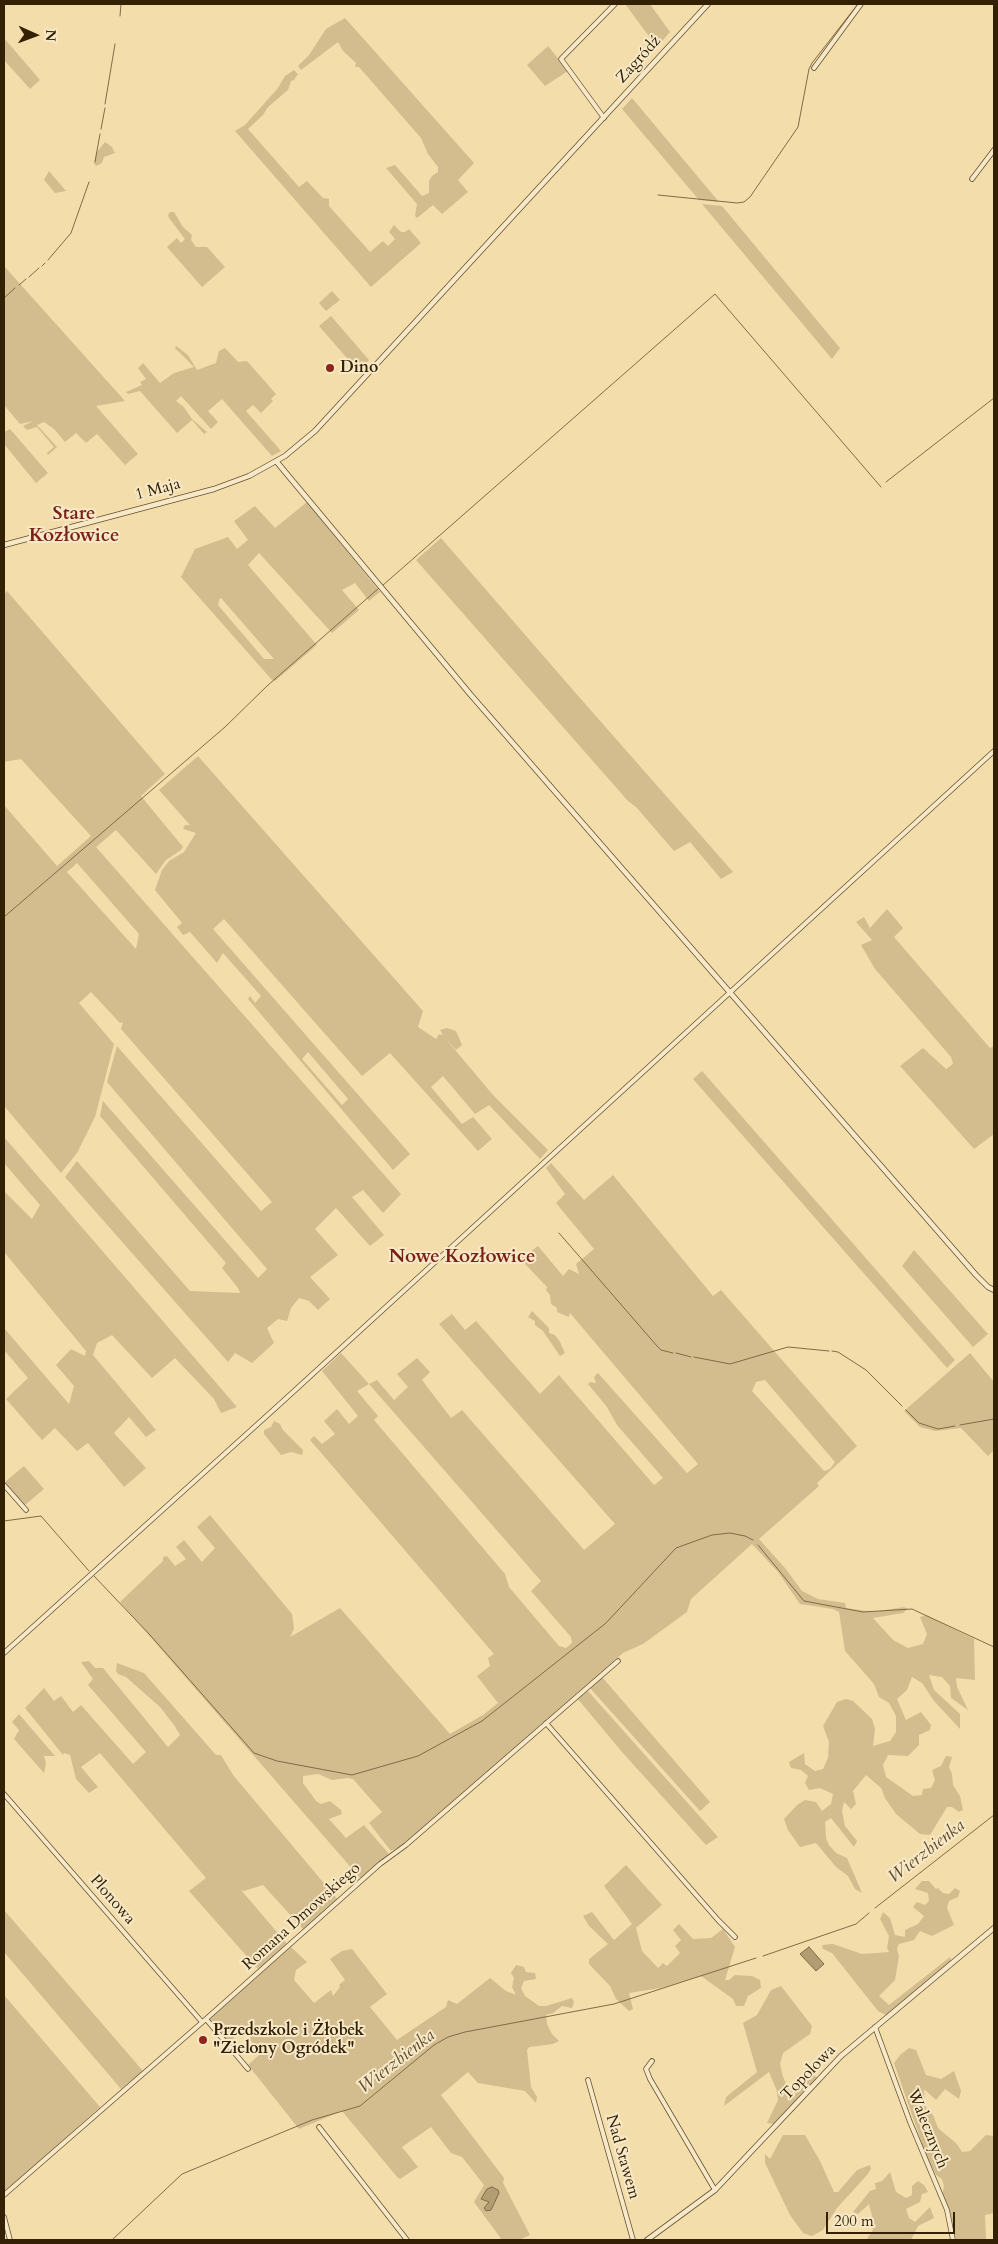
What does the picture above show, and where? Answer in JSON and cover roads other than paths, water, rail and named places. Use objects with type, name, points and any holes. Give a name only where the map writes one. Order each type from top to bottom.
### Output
[{"type":"street","points":[[604,118],[561,59],[614,4]]},
{"type":"street","name":"Zagródź","points":[[276,461],[315,431],[591,136],[604,118],[708,4]]},
{"type":"street","points":[[814,68],[861,4]]},
{"type":"street","points":[[972,179],[994,150]]},
{"type":"street","points":[[276,461],[470,694],[976,1275],[988,1287],[994,1290]]},
{"type":"street","name":"1 Maja","points":[[4,545],[232,482],[276,461]]},
{"type":"street","points":[[4,1653],[731,993],[994,751]]},
{"type":"street","points":[[4,1485],[26,1510]]},
{"type":"street","name":"Romana Dmowskiego","points":[[4,2195],[204,2021],[380,1864],[406,1845],[618,1661]]},
{"type":"street","points":[[546,1723],[735,1937]]},
{"type":"street","name":"Plonowa","points":[[4,1794],[248,2069]]},
{"type":"street","name":"Topolowa","points":[[647,2240],[715,2190],[841,2056],[994,1928]]},
{"type":"street","name":"Walecznych","points":[[875,2027],[910,2122],[947,2210],[953,2240]]},
{"type":"street","points":[[652,2061],[646,2070],[659,2096],[715,2190]]},
{"type":"street","name":"Nad Stawem","points":[[588,2080],[633,2240]]},
{"type":"street","points":[[319,2127],[407,2240]]},
{"type":"street","points":[[4,2217],[10,2240]]},
{"type":"waterway","points":[[120,16],[121,4]]},
{"type":"waterway","points":[[658,195],[737,203],[744,202],[750,197],[798,127],[809,69],[812,63],[858,4]]},
{"type":"waterway","points":[[105,104],[115,44]]},
{"type":"waterway","points":[[101,129],[105,108]]},
{"type":"waterway","points":[[95,162],[100,134]]},
{"type":"waterway","points":[[48,260],[71,233],[89,182]]},
{"type":"waterway","points":[[42,266],[45,263]]},
{"type":"waterway","points":[[29,277],[39,268]]},
{"type":"waterway","points":[[19,285],[26,279]]},
{"type":"waterway","points":[[4,298],[15,288]]},
{"type":"waterway","points":[[382,586],[715,294],[881,487]]},
{"type":"waterway","points":[[886,482],[994,398]]},
{"type":"waterway","points":[[4,917],[225,727],[267,686],[379,588]]},
{"type":"waterway","points":[[559,1233],[657,1346],[661,1350],[673,1353]]},
{"type":"waterway","points":[[694,1357],[730,1364],[788,1347],[829,1351]]},
{"type":"waterway","points":[[832,1351],[838,1352],[866,1370],[902,1406]]},
{"type":"waterway","points":[[676,1353],[691,1357]]},
{"type":"waterway","points":[[906,1410],[919,1423],[938,1429],[955,1426]]},
{"type":"waterway","points":[[960,1425],[994,1419]]},
{"type":"waterway","points":[[4,1521],[41,1516],[89,1571]]},
{"type":"waterway","points":[[94,1576],[150,1635],[254,1753],[277,1761],[352,1775],[418,1756],[482,1721],[606,1623],[676,1548],[712,1535],[730,1533],[753,1540]]},
{"type":"waterway","points":[[758,1545],[804,1601],[863,1612],[912,1609],[994,1647]]},
{"type":"waterway","name":"Wierzbienka","points":[[875,1908],[994,1815]]},
{"type":"waterway","name":"Wierzbienka","points":[[763,1956],[856,1924],[869,1913]]},
{"type":"waterway","name":"Wierzbienka","points":[[112,2240],[182,2174],[312,2120],[360,2106],[434,2045],[448,2037],[465,2032],[614,2004],[756,1958]]},
{"type":"place","name":"Dino","points":[[330,368]]},
{"type":"place","name":"Przedszkole i Żłobek \"Zielony Ogródek\"","points":[[203,2040]]},
{"type":"district","name":"Stare Kozłowice","points":[[74,526]]},
{"type":"district","name":"Nowe Kozłowice","points":[[462,1258]]}]
